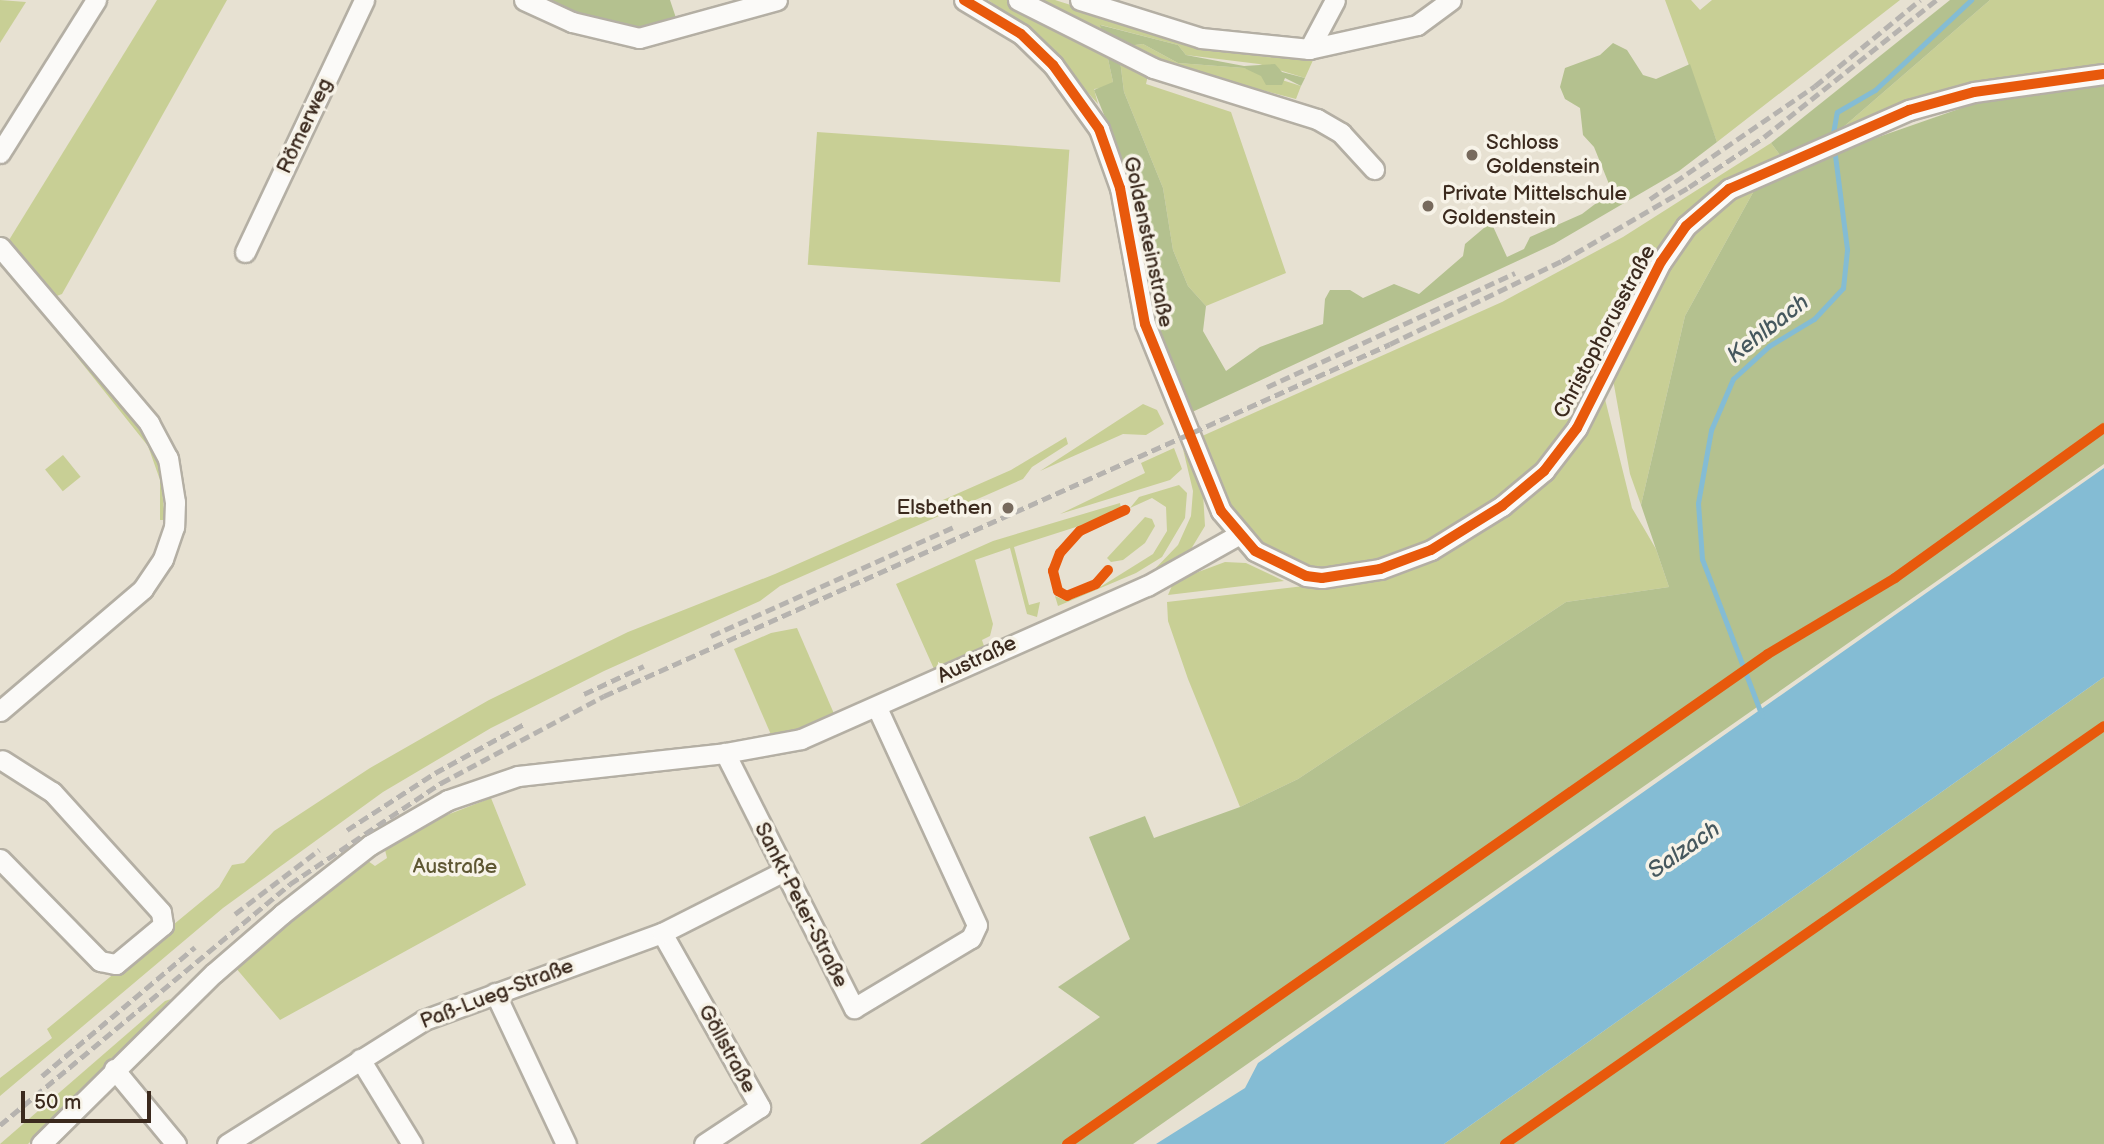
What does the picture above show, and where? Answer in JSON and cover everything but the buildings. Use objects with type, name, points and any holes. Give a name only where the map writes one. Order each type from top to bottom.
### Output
[{"type":"street","points":[[0,153],[96,0]]},
{"type":"street","name":"Römerweg","points":[[245,252],[364,0]]},
{"type":"street","points":[[524,0],[572,22],[639,37],[777,0]]},
{"type":"street","name":"Goldensteinstraße","points":[[964,0],[1021,34],[1053,65],[1099,128],[1120,188],[1135,286],[1158,364],[1221,510],[1238,535]]},
{"type":"street","points":[[1018,0],[1153,68],[1317,119],[1341,133],[1374,169]]},
{"type":"street","points":[[1080,0],[1128,8],[1200,38],[1310,50],[1418,25],[1451,0]]},
{"type":"street","points":[[1310,50],[1335,0]]},
{"type":"street","name":"Christophorusstraße","points":[[1238,535],[1277,565],[1306,576],[1339,576],[1406,561],[1492,512],[1544,471],[1577,428],[1644,293],[1686,226],[1729,189],[1814,149],[1909,110],[1974,92],[2104,74]]},
{"type":"street","points":[[0,247],[154,431],[168,458],[174,502],[174,527],[166,548],[143,589],[0,712]]},
{"type":"street","name":"Austraße","points":[[41,1144],[214,972],[328,876],[397,828],[448,800],[518,776],[725,753],[801,738],[877,708],[1012,643],[1147,586],[1238,535]]},
{"type":"street","name":"Sankt-Peter-Straße","points":[[725,753],[782,872],[854,1008],[971,938],[977,925],[974,912],[877,708]]},
{"type":"street","points":[[0,859],[100,961],[116,964],[163,925],[161,912],[52,792],[1,763]]},
{"type":"street","name":"Paß-Lueg-Straße","points":[[227,1144],[424,1020],[662,933],[782,872]]},
{"type":"street","name":"Göllstraße","points":[[662,933],[760,1107],[704,1144]]},
{"type":"street","points":[[495,993],[566,1144]]},
{"type":"street","points":[[360,1059],[412,1144]]},
{"type":"street","points":[[114,1069],[176,1144]]},
{"type":"green space","points":[[0,0],[26,2],[0,43]]},
{"type":"green space","points":[[157,0],[227,0],[62,294],[54,297],[9,240]]},
{"type":"green space","points":[[535,0],[670,0],[677,21],[632,32]]},
{"type":"green space","points":[[988,0],[1008,0],[1107,54],[1113,82],[1110,87],[1094,89],[1098,104],[1036,34]]},
{"type":"green space","points":[[1026,0],[1055,0],[1200,46],[1265,57],[1314,58],[1305,78],[1259,64],[1186,55],[1178,45],[1101,25],[1105,42]]},
{"type":"green space","points":[[1665,0],[1691,0],[1700,10],[1712,0],[1900,0],[1717,142]]},
{"type":"green space","points":[[1950,0],[1990,0],[1841,129],[1780,155],[1771,143]]},
{"type":"green space","points":[[1990,0],[2104,0],[2104,64],[1962,86],[1841,129]]},
{"type":"green space","points":[[1100,25],[1178,45],[1186,55],[1244,66],[1275,64],[1282,72],[1305,78],[1301,86],[1285,78],[1282,85],[1266,85],[1261,76],[1244,68],[1178,63],[1143,44],[1119,47],[1105,42]]},
{"type":"green space","points":[[1613,43],[1627,50],[1643,75],[1656,79],[1690,64],[1717,142],[1679,171],[1554,244],[1190,413],[1165,356],[1146,293],[1129,177],[1094,90],[1113,82],[1107,54],[1120,60],[1124,92],[1163,188],[1173,250],[1188,286],[1206,306],[1203,331],[1226,371],[1260,347],[1323,324],[1325,299],[1330,290],[1350,290],[1363,298],[1394,284],[1419,294],[1463,256],[1465,244],[1491,222],[1507,257],[1524,249],[1530,237],[1582,214],[1603,198],[1611,189],[1594,147],[1583,135],[1580,108],[1565,99],[1560,87],[1565,68],[1600,55]]},
{"type":"green space","points":[[1143,44],[1178,63],[1244,68],[1301,86],[1296,99],[1152,62],[1119,47]]},
{"type":"green space","points":[[1120,60],[1149,71],[1146,84],[1231,112],[1286,273],[1206,306],[1188,286],[1173,250],[1163,188],[1124,92]]},
{"type":"green space","points":[[2104,84],[2104,464],[1133,1144],[920,1144],[1100,1017],[1058,987],[1130,939],[1089,837],[1145,816],[1154,838],[1240,807],[1298,779],[1566,602],[1669,587],[1641,505],[1685,316],[1761,178],[1976,103]]},
{"type":"green space","points":[[817,132],[1069,150],[1060,282],[808,265]]},
{"type":"green space","points":[[1771,143],[1780,155],[1725,182],[1683,216],[1575,413],[1527,475],[1478,510],[1412,549],[1363,564],[1309,568],[1262,544],[1234,512],[1200,437],[1502,302],[1623,237]]},
{"type":"green space","points":[[1761,178],[1685,316],[1641,505],[1630,474],[1612,374],[1673,256],[1710,211]]},
{"type":"green space","points":[[60,329],[141,427],[159,459],[165,520],[160,520],[160,480],[148,446],[57,332]]},
{"type":"green space","points":[[1604,395],[1632,508],[1656,549],[1669,587],[1566,602],[1298,779],[1240,807],[1188,679],[1168,621],[1167,602],[1398,575],[1468,537]]},
{"type":"green space","points":[[1143,404],[1157,410],[1164,424],[1146,435],[1123,434],[1040,471]]},
{"type":"green space","points":[[1066,437],[1068,444],[1032,467],[1023,479],[780,586],[760,601],[604,671],[491,728],[383,792],[223,908],[0,1096],[0,1078],[52,1038],[47,1029],[219,887],[232,865],[244,863],[274,831],[370,768],[489,700],[628,632],[775,574],[1011,470]]},
{"type":"green space","points":[[1174,448],[1182,469],[1170,480],[1060,514],[1145,473],[1141,463]]},
{"type":"green space","points":[[1183,449],[1203,493],[1205,526],[1188,554],[1149,575],[1178,545],[1191,516],[1193,491]]},
{"type":"green space","points":[[63,455],[81,477],[63,491],[45,469]]},
{"type":"green space","points":[[1179,485],[1187,493],[1185,518],[1162,557],[1136,573],[1058,606],[1055,596],[1066,601],[1097,589],[1153,554],[1167,531],[1166,507],[1152,498],[1130,508],[1139,497]]},
{"type":"green space","points":[[1120,503],[1121,509],[1104,518],[1014,547],[1029,605],[1040,602],[1037,617],[1027,614],[1010,548],[975,560],[993,624],[990,636],[982,640],[985,649],[934,669],[896,584],[993,541]]},
{"type":"green space","points":[[1145,517],[1152,519],[1155,526],[1145,543],[1123,560],[1111,562],[1107,558]]},
{"type":"green space","points":[[1225,562],[1246,563],[1284,581],[1168,595],[1174,581]]},
{"type":"green space","points":[[797,628],[835,716],[772,737],[734,649],[771,633]]},
{"type":"green space","points":[[2104,677],[2104,1144],[1444,1144]]},
{"type":"green space","name":"Austraße","points":[[491,798],[526,885],[280,1020],[235,967],[368,861],[375,866],[387,858],[385,850],[434,820]]},
{"type":"green space","points":[[171,999],[28,1144],[0,1144],[165,1001]]},
{"type":"water","name":"Salzach","points":[[2104,468],[2104,677],[1444,1144],[1156,1144],[1245,1088],[1258,1063]]},
{"type":"waterway","name":"Kehlbach","points":[[1832,139],[1837,112],[1875,90],[1971,0]]},
{"type":"waterway","name":"Kehlbach","points":[[1762,716],[1702,559],[1698,503],[1711,430],[1733,379],[1769,346],[1814,319],[1843,288],[1847,249],[1834,148]]},
{"type":"railway","points":[[1650,199],[1815,86],[1920,0]]},
{"type":"railway","points":[[0,1125],[290,884],[441,783],[604,696],[1390,344],[1562,261],[1689,187],[1764,137],[1936,0]]},
{"type":"railway","points":[[1267,387],[1515,273]]},
{"type":"railway","points":[[711,636],[954,527]]},
{"type":"railway","points":[[584,694],[644,666]]},
{"type":"railway","points":[[347,830],[435,773],[524,724]]},
{"type":"railway","points":[[235,914],[319,850]]},
{"type":"railway","points":[[42,1076],[195,947]]},
{"type":"cycle path","points":[[964,0],[1021,34],[1053,65],[1099,129],[1120,188],[1145,324],[1221,511],[1255,551],[1306,576],[1322,578],[1380,569],[1431,550],[1502,506],[1544,471],[1577,428],[1661,262],[1686,226],[1729,189],[1909,110],[1974,92],[2104,74]]},
{"type":"cycle path","points":[[1067,1144],[1768,654],[1895,578],[2104,428]]},
{"type":"cycle path","points":[[1108,570],[1096,584],[1067,596],[1058,591],[1053,571],[1060,553],[1080,531],[1125,510]]},
{"type":"cycle path","points":[[1505,1144],[2104,726]]},
{"type":"place","name":"Schloss Goldenstein","points":[[1472,155]]},
{"type":"place","name":"Private Mittelschule Goldenstein","points":[[1428,206]]},
{"type":"place","name":"Elsbethen","points":[[1008,508]]}]
